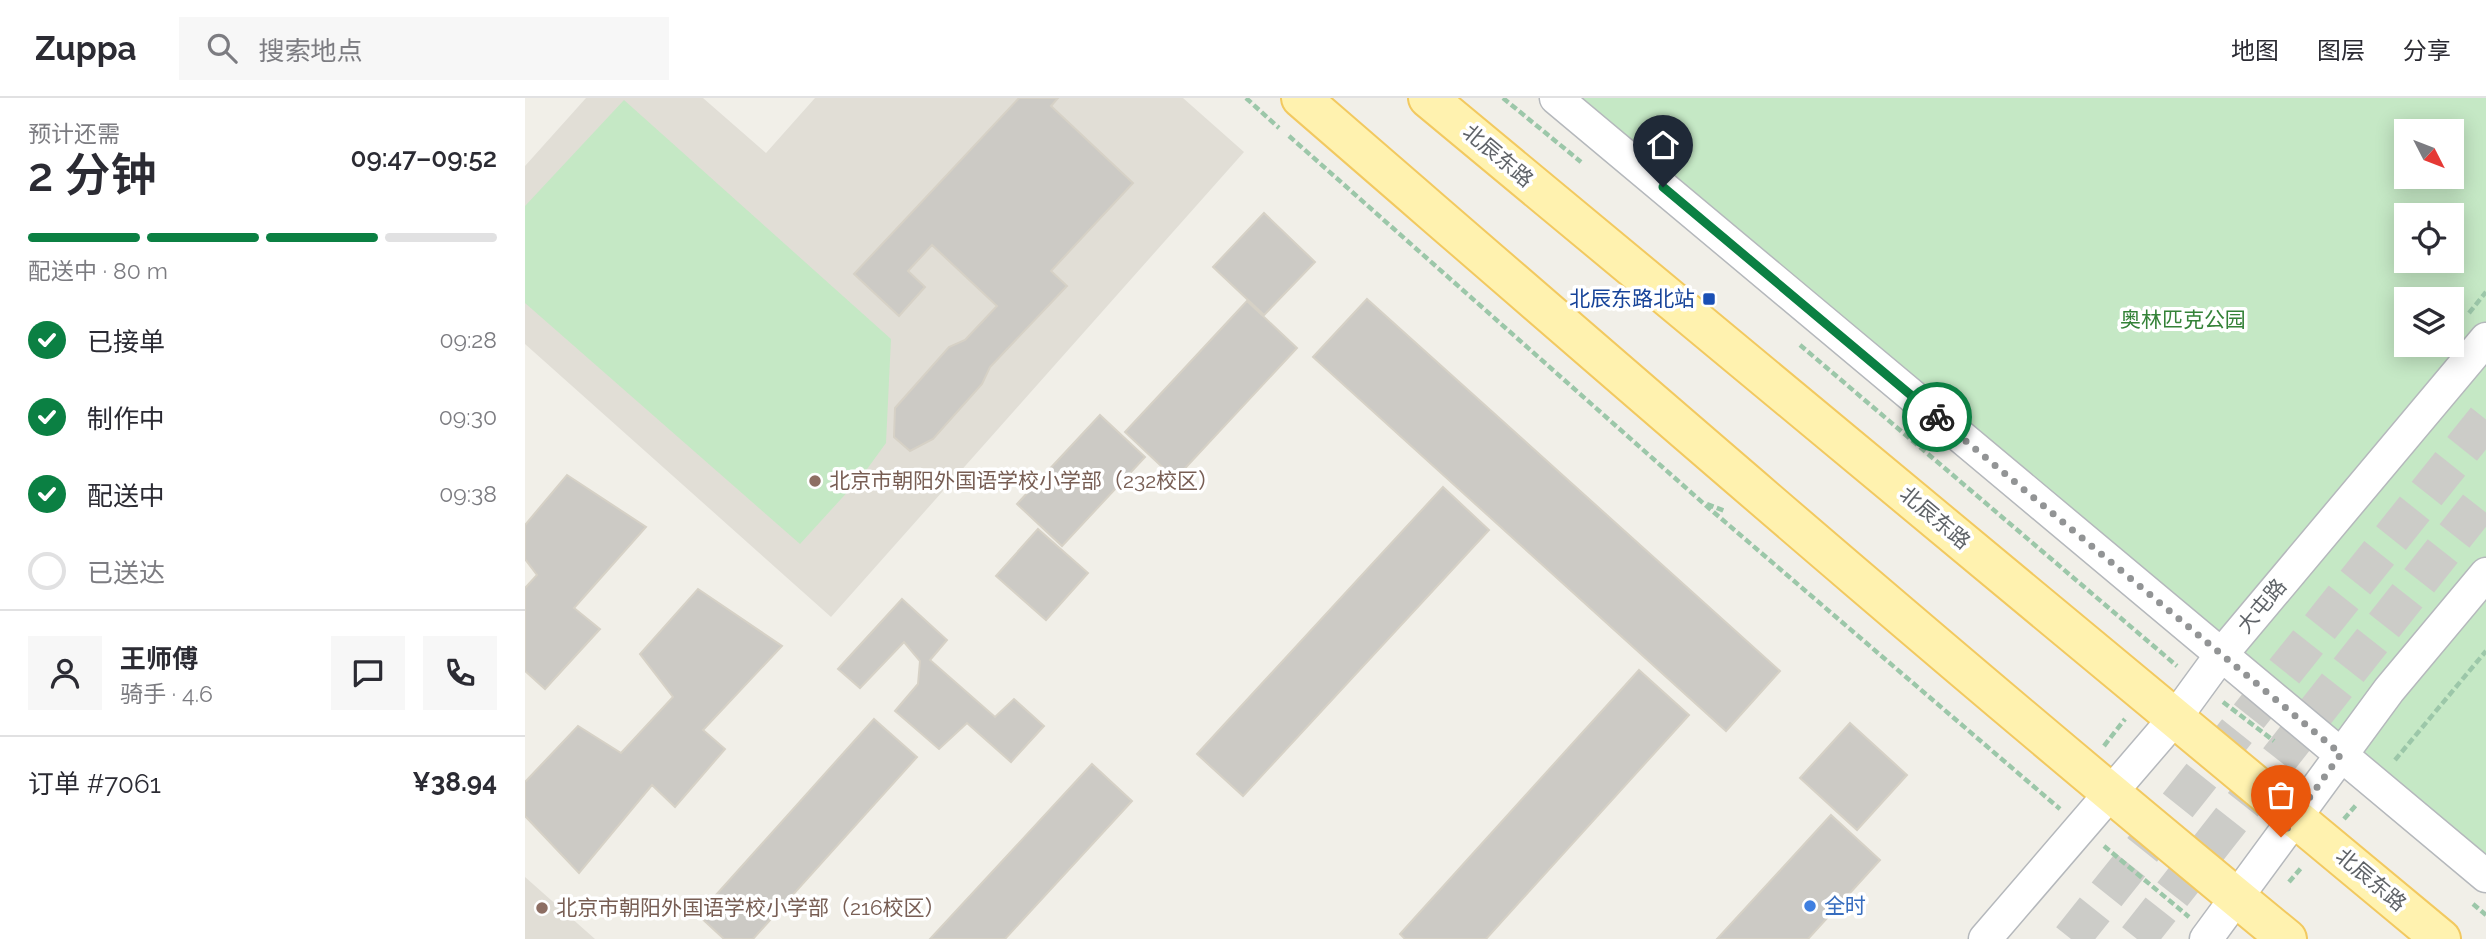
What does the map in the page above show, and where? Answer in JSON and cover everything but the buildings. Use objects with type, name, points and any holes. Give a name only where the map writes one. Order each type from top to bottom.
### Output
[{"type":"main road","points":[[1301,98],[1818,546],[2287,939]]},
{"type":"main road","name":"北辰东路","points":[[1428,98],[2441,939]]},
{"type":"street","points":[[1556,98],[2341,754],[2476,887]]},
{"type":"street","name":"大屯路","points":[[1985,939],[2175,718],[2221,655],[2486,339]]},
{"type":"street","points":[[2208,937],[2389,690],[2486,574]]},
{"type":"path","points":[[1246,98],[1703,503],[2208,937]]},
{"type":"path","points":[[1503,98],[1585,165]]},
{"type":"path","points":[[1789,336],[2147,642],[2282,748]]},
{"type":"path","points":[[2323,780],[2361,810]]},
{"type":"path","points":[[2476,887],[2486,915]]},
{"type":"shaded area","name":"北京市朝阳外国语学校小学部（232校区）","points":[[586,98],[703,98],[766,153],[815,98],[1183,98],[1244,152],[831,617],[525,344],[525,166]]},
{"type":"shaded area","name":"北京市朝阳外国语学校小学部（216校区）","points":[[525,877],[595,939],[525,939]]},
{"type":"green space","name":"奥林匹克公园","points":[[1571,98],[2486,98],[2486,862]]},
{"type":"green space","points":[[624,100],[891,339],[886,443],[862,476],[800,544],[525,303],[525,206]]},
{"type":"tunnel","points":[[2071,939],[2486,419]]},
{"type":"tunnel","points":[[2137,939],[2486,496]]},
{"type":"way so far","points":[[1937,417],[2341,754],[2281,837]]},
{"type":"place","name":"北辰东路北站","points":[[1709,299]]},
{"type":"place","name":"北京市朝阳外国语学校小学部（232校区）","points":[[815,481]]},
{"type":"place","name":"全时","points":[[1810,906]]},
{"type":"place","name":"北京市朝阳外国语学校小学部（216校区）","points":[[542,908]]},
{"type":"route","points":[[1663,187],[1937,417]]}]
